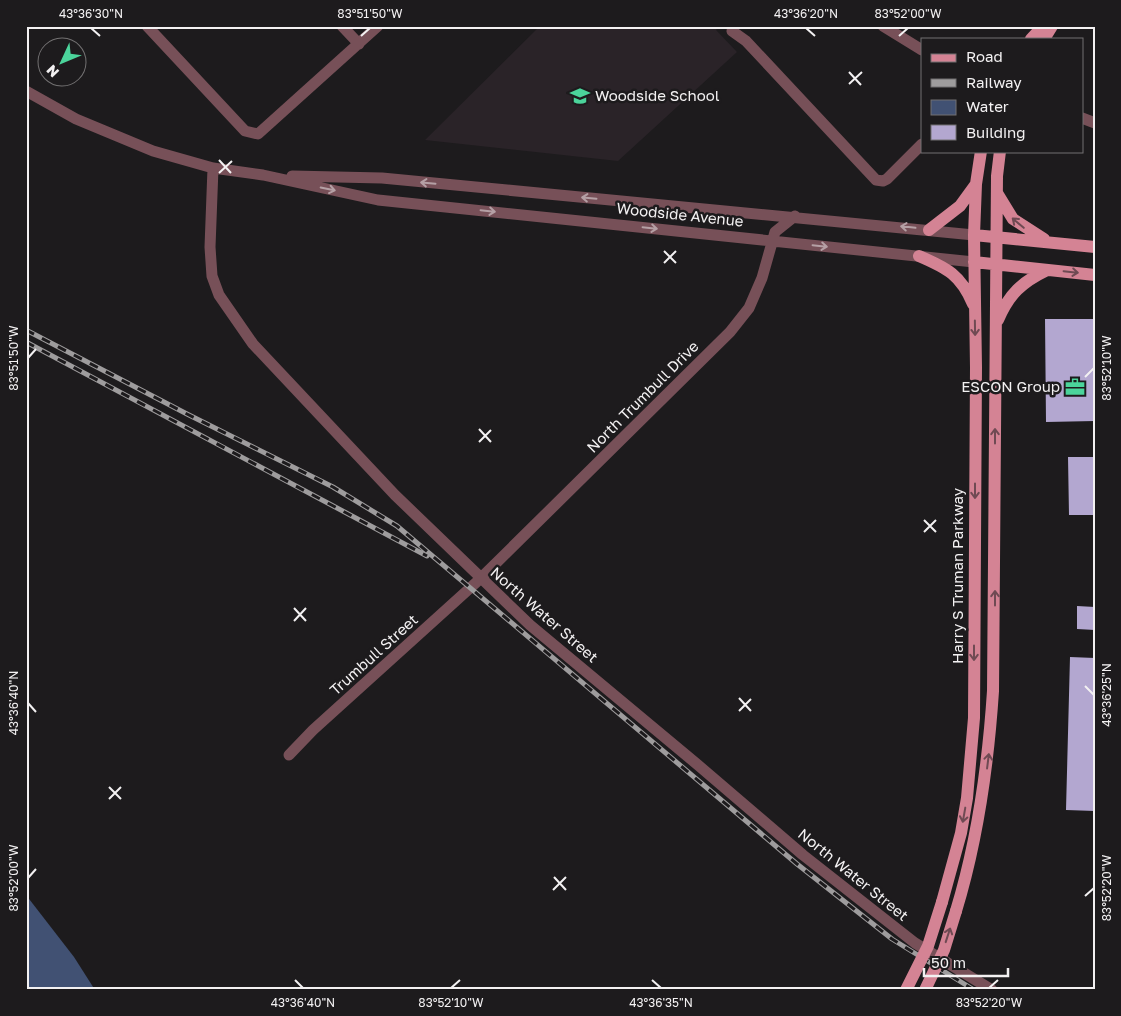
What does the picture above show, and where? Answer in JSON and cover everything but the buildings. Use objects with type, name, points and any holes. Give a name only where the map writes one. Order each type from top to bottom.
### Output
[{"type":"main road","points":[[1032,38],[1043,26]]},
{"type":"main road","points":[[1045,38],[1052,26]]},
{"type":"main road","name":"Harry S Truman Parkway","points":[[906,990],[928,946],[942,902],[966,807],[973,727],[974,234],[976,184],[981,152]]},
{"type":"main road","points":[[924,990],[941,956],[967,876],[980,814],[990,737],[994,692],[996,191],[1000,152]]},
{"type":"main road","points":[[929,230],[960,206],[976,184]]},
{"type":"main road","points":[[996,191],[1013,220],[1050,243]]},
{"type":"main road","name":"Woodside Avenue","points":[[974,234],[1095,247]]},
{"type":"main road","points":[[920,256],[947,268],[967,291],[975,308]]},
{"type":"main road","name":"Woodside Avenue","points":[[974,262],[1095,275]]},
{"type":"main road","points":[[996,327],[1006,302],[1017,288],[1024,282],[1047,270]]},
{"type":"street","points":[[146,26],[244,131],[258,134],[378,26]]},
{"type":"street","points":[[342,26],[359,44]]},
{"type":"street","points":[[883,26],[921,49]]},
{"type":"street","points":[[732,31],[746,41],[874,178],[880,181],[887,179],[921,145]]},
{"type":"street","name":"Woodside Avenue","points":[[26,91],[60,111],[102,131],[153,151],[213,168],[263,175],[378,200],[974,262]]},
{"type":"street","name":"North Water Street","points":[[213,168],[210,247],[212,276],[219,296],[253,344],[395,495],[480,579],[530,625],[867,908],[916,944],[992,990]]},
{"type":"street","name":"Woodside Avenue","points":[[263,175],[382,178],[974,234]]},
{"type":"street","name":"North Trumbull Drive","points":[[480,579],[730,332],[749,308],[756,293],[768,260],[775,232],[795,216]]},
{"type":"street","name":"Trumbull Street","points":[[289,755],[313,730],[480,579]]},
{"type":"shaded area","name":"Woodside School","points":[[540,26],[719,26],[716,30],[737,52],[618,161],[425,140]]},
{"type":"water","points":[[26,895],[74,957],[95,990],[26,990]]},
{"type":"railway","points":[[26,330],[333,487],[397,526],[797,864],[892,939],[974,990]]},
{"type":"railway","points":[[26,342],[427,556]]},
{"type":"place","name":"Woodside School","points":[[580,96]]},
{"type":"place","name":"ESCON Group","points":[[1075,387]]}]
